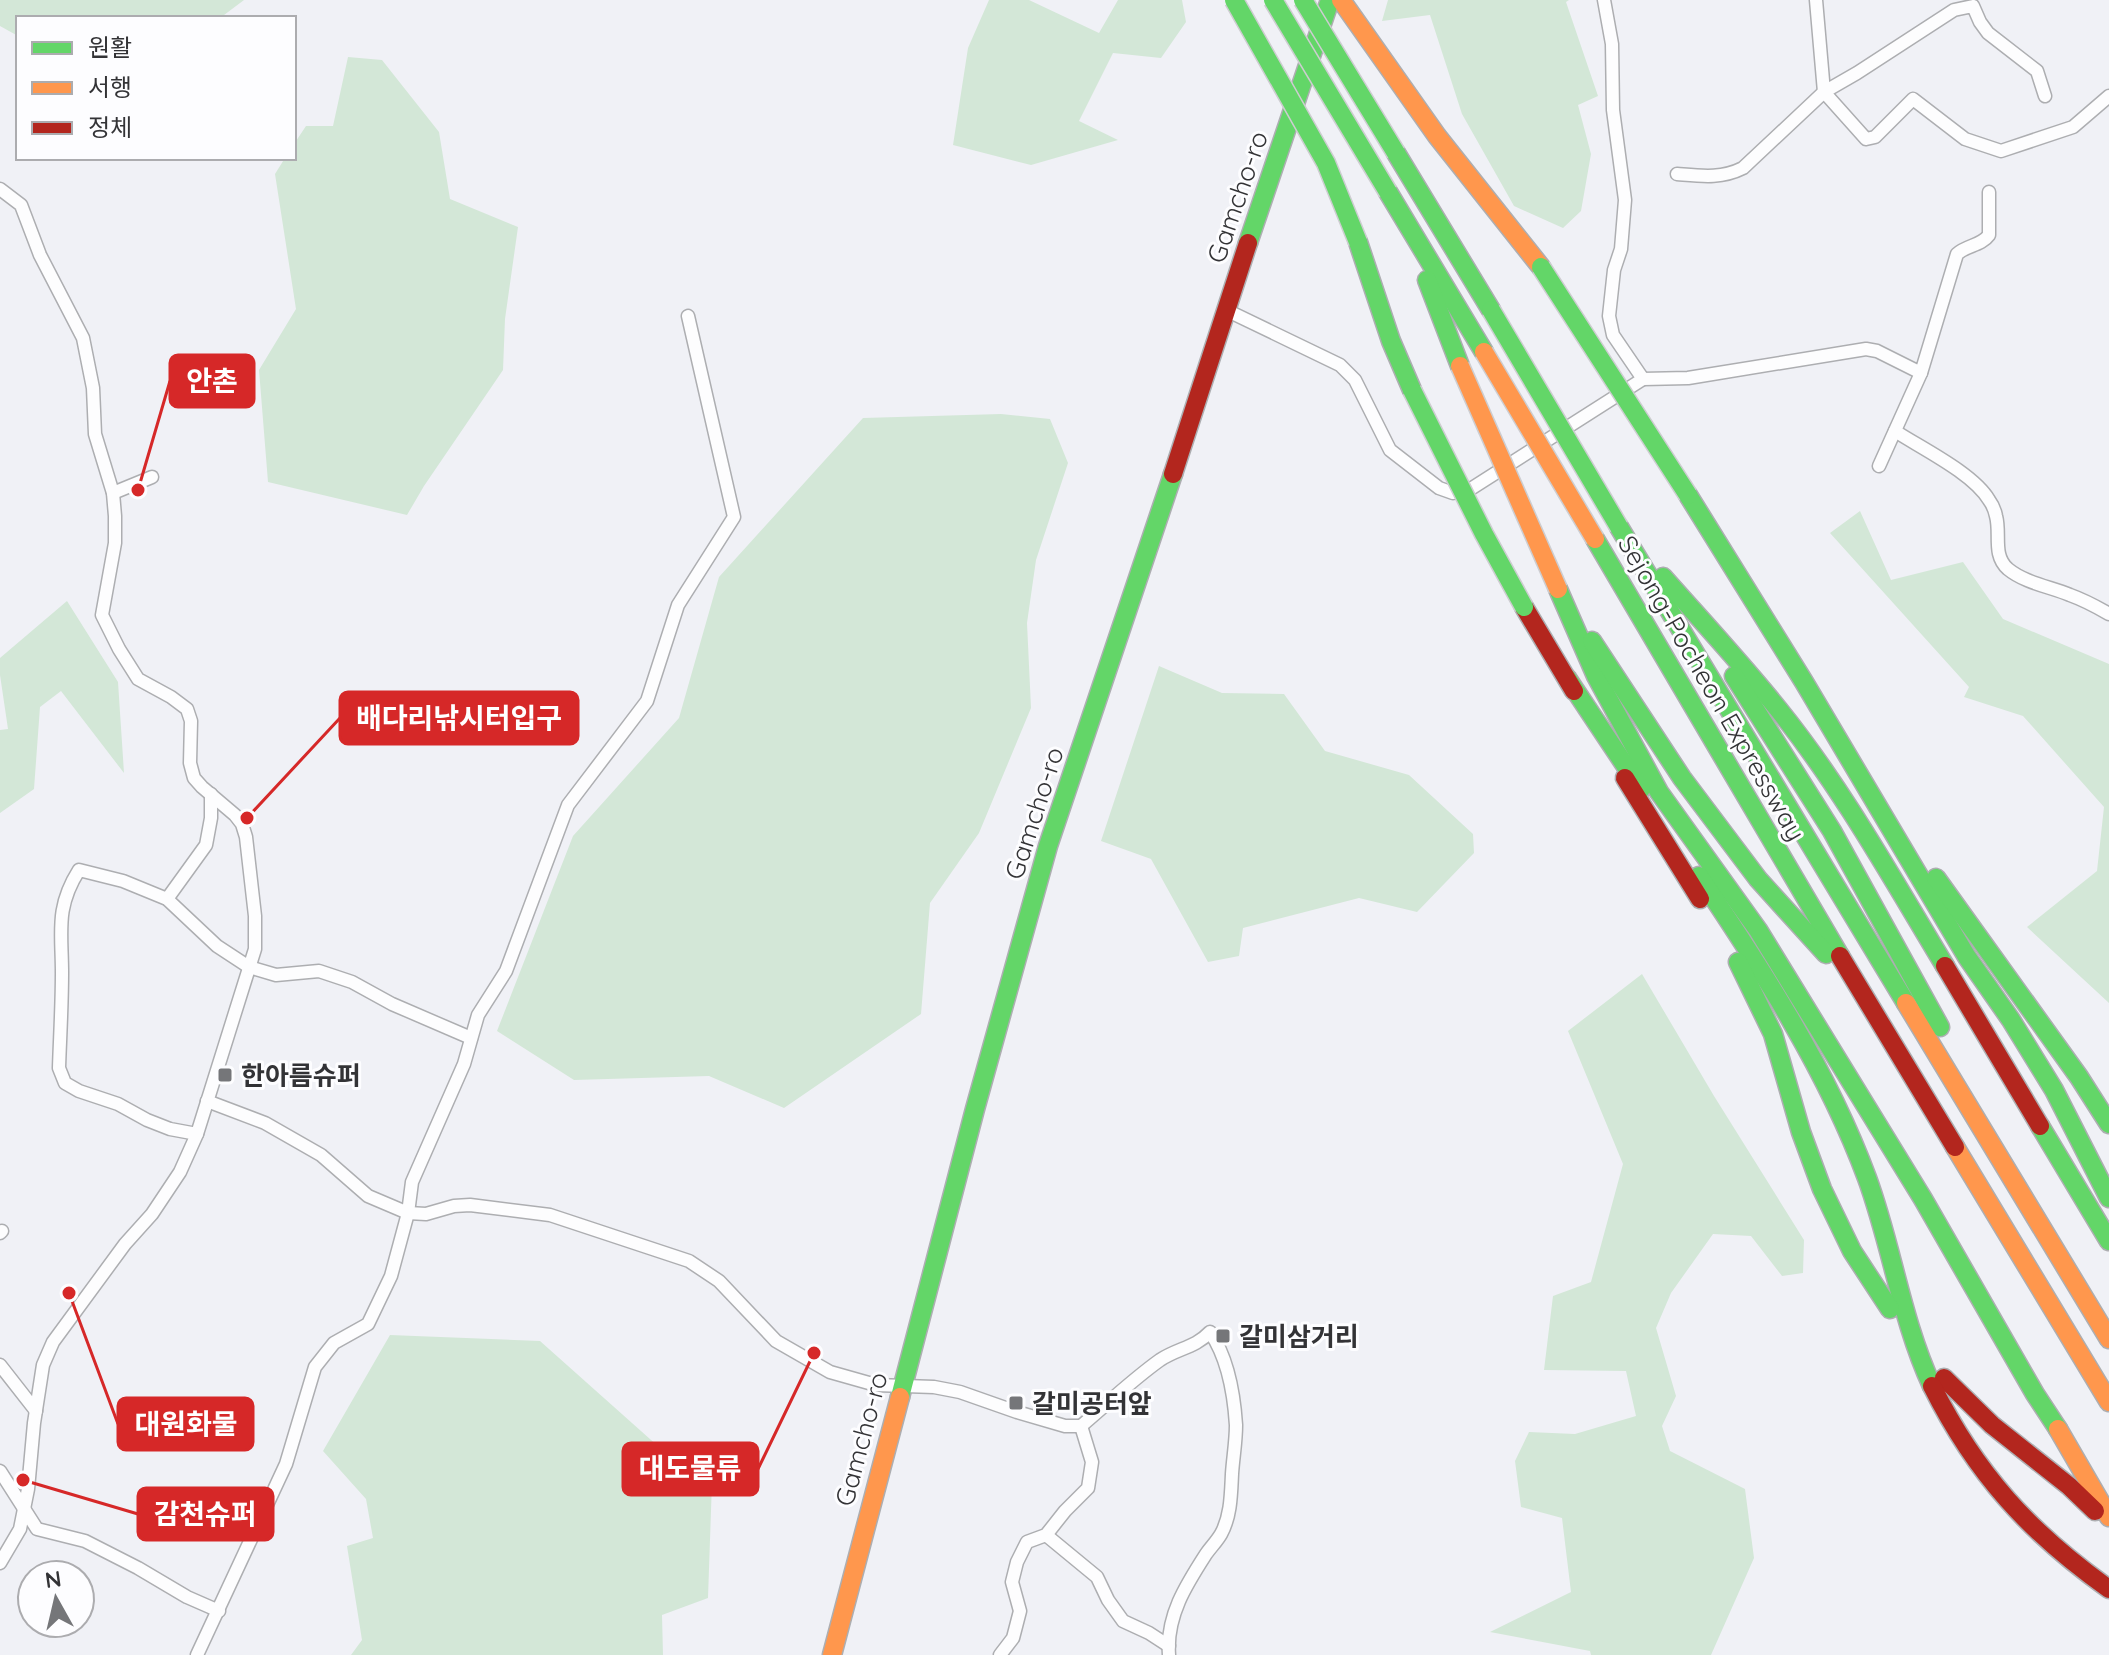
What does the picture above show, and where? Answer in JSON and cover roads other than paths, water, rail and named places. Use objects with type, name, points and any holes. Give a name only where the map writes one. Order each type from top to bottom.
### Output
[{"type":"main road","points":[[1234,0],[1326,163],[1358,242],[1391,341],[1484,534],[1524,607],[1755,993],[1773,1034],[1805,1144],[1824,1194],[1843,1236],[1890,1309]]},
{"type":"main road","name":"Sejong-Pocheon Expressway","points":[[1273,0],[1862,994],[2109,1402]]},
{"type":"main road","name":"Sejong-Pocheon Expressway","points":[[1303,0],[2109,1339]]},
{"type":"main road","name":"Gamcho-ro","points":[[832,1655],[1048,846],[1330,0]]},
{"type":"main road","points":[[1341,0],[1437,136],[1541,267],[1688,495],[1804,682],[1959,945],[2054,1090],[2109,1198]]},
{"type":"main road","points":[[1404,218],[1460,366],[1596,676],[1659,792],[1758,930],[1923,1199],[2109,1517]]},
{"type":"main road","points":[[1688,495],[1754,587],[1922,857],[2109,1124]]},
{"type":"main road","points":[[1619,527],[1780,711],[1824,772],[1882,861],[2109,1241]]},
{"type":"main road","points":[[1558,589],[1682,778],[1758,879],[1862,994]]},
{"type":"main road","points":[[1693,611],[1832,831],[1968,1077],[2056,1249]]},
{"type":"main road","points":[[1567,678],[1751,953],[1802,1037],[1859,1156],[1918,1355],[1941,1407],[1988,1481],[2017,1514],[2109,1589]]},
{"type":"main road","points":[[1944,1378],[1964,1401],[2079,1493],[2109,1527]]},
{"type":"street","points":[[1604,0],[1612,44],[1613,110],[1625,200],[1621,249],[1614,270],[1609,316],[1613,335],[1643,379]]},
{"type":"street","points":[[1816,0],[1824,92],[1866,139],[1875,137],[1913,99],[1965,139],[2001,151],[2073,127],[2109,96]]},
{"type":"street","points":[[1677,174],[1715,177],[1743,168],[1824,92],[1857,73],[1951,5],[1975,3],[1980,22],[1988,33],[2037,71],[2045,96]]},
{"type":"street","points":[[0,189],[21,205],[40,255],[83,338],[93,388],[95,434],[113,493],[115,543],[102,615],[138,679],[187,709],[191,721],[190,763],[194,778],[242,824],[256,931],[255,949],[197,1134],[180,1172],[152,1214],[125,1244],[53,1342],[43,1365],[24,1511],[20,1529],[0,1563]]},
{"type":"street","points":[[1879,466],[1921,373],[1957,254],[1982,243],[1989,235],[1989,192]]},
{"type":"street","points":[[1226,310],[1340,365],[1355,380],[1390,450],[1439,488],[1453,493],[1469,490],[1643,379],[1688,378],[1866,349],[1877,351],[1921,373]]},
{"type":"street","points":[[197,1655],[286,1464],[315,1367],[334,1343],[368,1324],[391,1276],[408,1213],[412,1182],[464,1064],[478,1015],[506,971],[568,805],[647,701],[678,605],[734,517],[688,316]]},
{"type":"street","points":[[1895,431],[1979,487],[1996,516],[1997,544],[2006,567],[2109,614]]},
{"type":"street","points":[[113,493],[152,477]]},
{"type":"street","points":[[167,899],[206,845],[211,794]]},
{"type":"street","points":[[197,1134],[170,1129],[65,1083],[59,1068],[60,921],[63,903],[79,870],[123,881],[167,899],[217,946],[249,967],[276,975],[319,971],[352,982],[392,1004],[471,1038]]},
{"type":"street","points":[[207,1101],[265,1123],[321,1155],[368,1196],[408,1213],[426,1214],[470,1205],[550,1215],[689,1261],[719,1281],[776,1341],[793,1353],[830,1372],[876,1385],[934,1387],[960,1392],[1046,1421],[1081,1426],[1164,1357],[1201,1342],[1210,1332],[1223,1354],[1236,1426],[1227,1522],[1180,1596],[1171,1623],[1169,1651]]},
{"type":"street","points":[[0,1365],[36,1411]]},
{"type":"street","points":[[1000,1655],[1013,1638],[1020,1611],[1012,1582],[1027,1542],[1046,1535],[1088,1488],[1092,1462],[1081,1426]]},
{"type":"street","points":[[0,1471],[37,1529],[85,1541],[187,1597],[219,1611]]},
{"type":"street","points":[[1046,1535],[1097,1577],[1123,1621],[1149,1633],[1169,1651]]},
{"type":"place","name":"안촌","points":[[138,490]]},
{"type":"place","name":"배다리낚시터입구","points":[[247,818]]},
{"type":"place","name":"한아름슈퍼","points":[[225,1075]]},
{"type":"place","name":"대원화물","points":[[69,1293]]},
{"type":"place","name":"갈미삼거리","points":[[1223,1336]]},
{"type":"place","name":"대도물류","points":[[814,1353]]},
{"type":"place","name":"갈미공터앞","points":[[1016,1403]]},
{"type":"place","name":"감천슈퍼","points":[[23,1480]]}]
